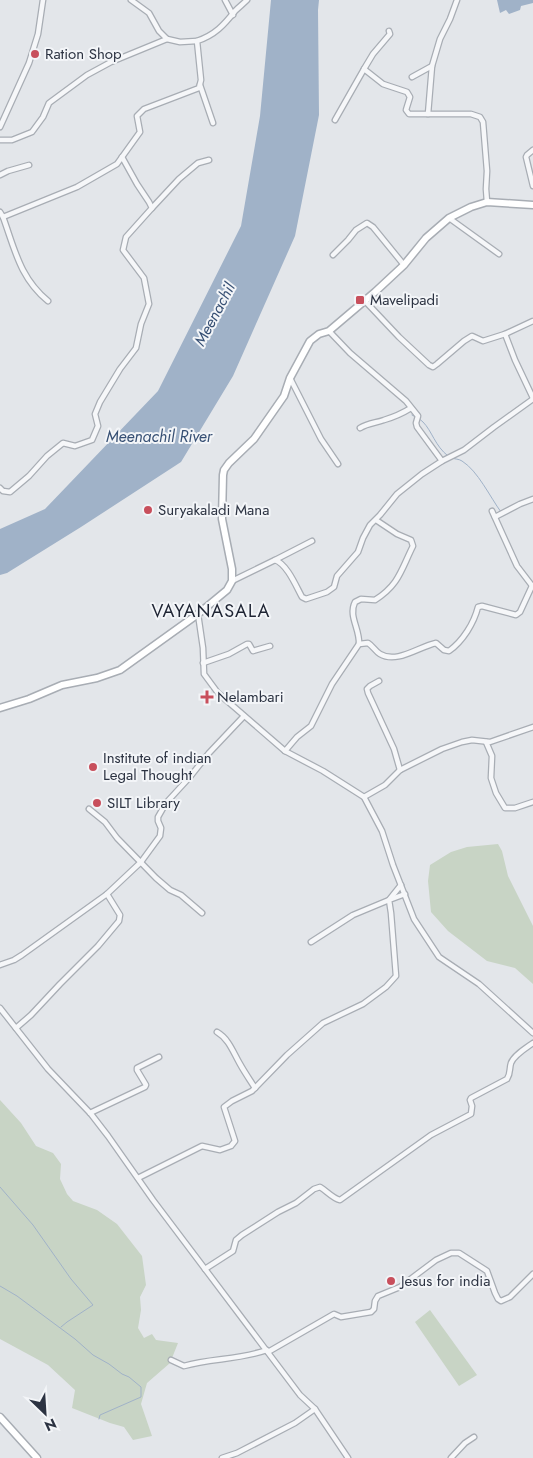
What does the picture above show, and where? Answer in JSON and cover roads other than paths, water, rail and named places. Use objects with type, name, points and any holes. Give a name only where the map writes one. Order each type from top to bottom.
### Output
[{"type":"main road","points":[[0,708],[62,686],[97,678],[120,670],[198,614],[227,590],[232,581],[232,569],[222,519],[224,470],[254,439],[284,396],[290,378],[310,341],[319,334],[329,331],[365,300],[404,265],[426,238],[449,218],[471,207],[487,202],[533,205]]},
{"type":"main road","points":[[0,1417],[37,1458]]},
{"type":"street","points":[[0,127],[29,63],[38,34],[42,0]]},
{"type":"street","points":[[131,0],[149,13],[158,31],[167,39],[180,42],[197,41],[208,37],[226,24],[247,0]]},
{"type":"street","points":[[226,0],[233,15]]},
{"type":"street","points":[[428,114],[432,66],[440,39],[457,0]]},
{"type":"street","points":[[335,120],[373,54],[390,34],[389,31]]},
{"type":"street","points":[[0,140],[12,140],[32,132],[49,103],[87,75],[110,62],[167,39]]},
{"type":"street","points":[[197,41],[200,86],[213,123]]},
{"type":"street","points":[[412,77],[432,66]]},
{"type":"street","points":[[364,69],[383,84],[407,92],[410,97],[406,110],[409,114],[471,114],[480,117],[483,122],[485,137],[487,202]]},
{"type":"street","points":[[3,217],[77,187],[117,164],[140,132],[137,116],[144,110],[200,86]]},
{"type":"street","points":[[533,150],[526,157],[533,186]]},
{"type":"street","points":[[122,157],[152,208]]},
{"type":"street","points":[[0,488],[3,491],[10,492],[30,476],[47,456],[63,443],[75,446],[92,440],[98,426],[95,414],[100,402],[120,369],[136,348],[141,324],[150,304],[144,278],[123,250],[126,237],[179,179],[198,163],[209,160]]},
{"type":"street","points":[[0,175],[29,165]]},
{"type":"street","points":[[0,212],[22,270],[39,294],[48,301]]},
{"type":"street","points":[[449,218],[499,254]]},
{"type":"street","points":[[333,256],[356,230],[367,223],[374,227],[404,265]]},
{"type":"street","points":[[365,300],[399,337],[432,366],[472,336],[483,341],[506,334],[533,321]]},
{"type":"street","points":[[329,331],[350,353],[406,401],[418,416],[417,427],[442,461]]},
{"type":"street","points":[[276,560],[284,566],[302,597],[306,599],[327,592],[334,587],[337,576],[358,552],[370,526],[397,494],[422,474],[474,443],[533,399],[514,360],[506,334]]},
{"type":"street","points":[[290,378],[321,439],[338,464]]},
{"type":"street","points":[[360,428],[366,424],[398,416],[411,408]]},
{"type":"street","points":[[495,517],[533,499]]},
{"type":"street","points":[[359,644],[368,643],[378,653],[394,658],[436,643],[444,650],[449,651],[471,625],[477,614],[478,607],[482,606],[516,615],[520,612],[533,587],[517,566],[492,511]]},
{"type":"street","points":[[285,751],[297,737],[311,726],[332,684],[359,644],[360,637],[352,611],[355,602],[361,599],[376,600],[393,586],[403,570],[413,546],[410,540],[376,520]]},
{"type":"street","points":[[232,581],[312,541]]},
{"type":"street","points":[[198,614],[203,648],[204,674],[218,693],[285,751],[324,771],[364,797],[382,831],[414,919],[439,957],[479,984],[533,1033]]},
{"type":"street","points":[[203,663],[229,654],[247,644],[254,651],[270,646]]},
{"type":"street","points":[[379,681],[370,686],[368,693],[394,749],[400,770]]},
{"type":"street","points":[[0,965],[22,955],[107,894],[141,862],[160,836],[161,828],[158,817],[166,803],[244,716]]},
{"type":"street","points":[[364,797],[385,785],[400,770],[442,749],[462,742],[480,740],[490,742],[533,727]]},
{"type":"street","points":[[486,742],[492,756],[491,778],[496,793],[505,808],[515,808],[533,802]]},
{"type":"street","points":[[89,809],[105,822],[117,838],[156,878],[170,890],[182,895],[202,912]]},
{"type":"street","points":[[389,900],[401,885]]},
{"type":"street","points":[[16,1028],[31,1015],[119,922],[120,914],[107,894]]},
{"type":"street","points":[[311,942],[353,914],[405,894]]},
{"type":"street","points":[[138,1178],[202,1146],[220,1150],[231,1146],[235,1141],[224,1107],[252,1091],[287,1055],[323,1023],[363,1004],[386,987],[396,976],[392,914],[389,900]]},
{"type":"street","points":[[0,1008],[48,1069],[90,1113],[108,1136],[300,1395],[315,1409],[348,1458]]},
{"type":"street","points":[[217,1032],[231,1046],[240,1065],[255,1088]]},
{"type":"street","points":[[205,1269],[233,1251],[236,1240],[278,1212],[296,1203],[314,1189],[320,1187],[328,1191],[335,1199],[340,1200],[431,1135],[471,1114],[471,1098],[507,1079],[510,1075],[510,1065],[514,1058],[533,1043]]},
{"type":"street","points":[[90,1113],[145,1087],[146,1085],[137,1068],[159,1057]]},
{"type":"street","points":[[172,1360],[184,1366],[252,1355],[267,1351],[334,1314],[341,1317],[371,1312],[374,1309],[378,1296],[400,1287],[436,1260],[451,1253],[458,1253],[487,1271],[495,1293],[501,1301],[510,1297],[533,1274]]},
{"type":"street","points":[[222,1458],[237,1453],[295,1423],[315,1409]]},
{"type":"street","points":[[451,1458],[474,1437]]},
{"type":"water","name":"Meenachil River","points":[[271,0],[319,0],[319,115],[295,236],[233,376],[181,462],[81,527],[7,573],[0,575],[0,529],[45,509],[158,391],[241,226],[260,116]]},
{"type":"water","points":[[497,0],[533,0],[533,3],[521,6],[520,10],[509,14],[506,10],[500,13]]},
{"type":"waterway","points":[[412,415],[423,422],[440,448],[448,456]]},
{"type":"waterway","points":[[451,458],[458,459],[468,465],[501,512]]},
{"type":"waterway","points":[[0,1187],[33,1225],[71,1279],[93,1305],[61,1327]]},
{"type":"waterway","points":[[0,1286],[17,1296],[75,1339],[93,1355],[129,1377],[141,1387],[141,1397],[100,1415],[99,1419]]},
{"type":"place","name":"Ration Shop","points":[[35,54]]},
{"type":"place","name":"Mavelipadi","points":[[360,300]]},
{"type":"place","name":"Suryakaladi Mana","points":[[148,510]]},
{"type":"place","name":"Nelambari","points":[[207,697]]},
{"type":"place","name":"Institute of indian Legal Thought","points":[[93,767]]},
{"type":"place","name":"SILT Library","points":[[97,803]]},
{"type":"place","name":"Jesus for india","points":[[391,1281]]},
{"type":"district","name":"VAYANASALA","points":[[211,611]]},
{"type":"water label","name":"Meenachil","points":[[214,314]]}]
